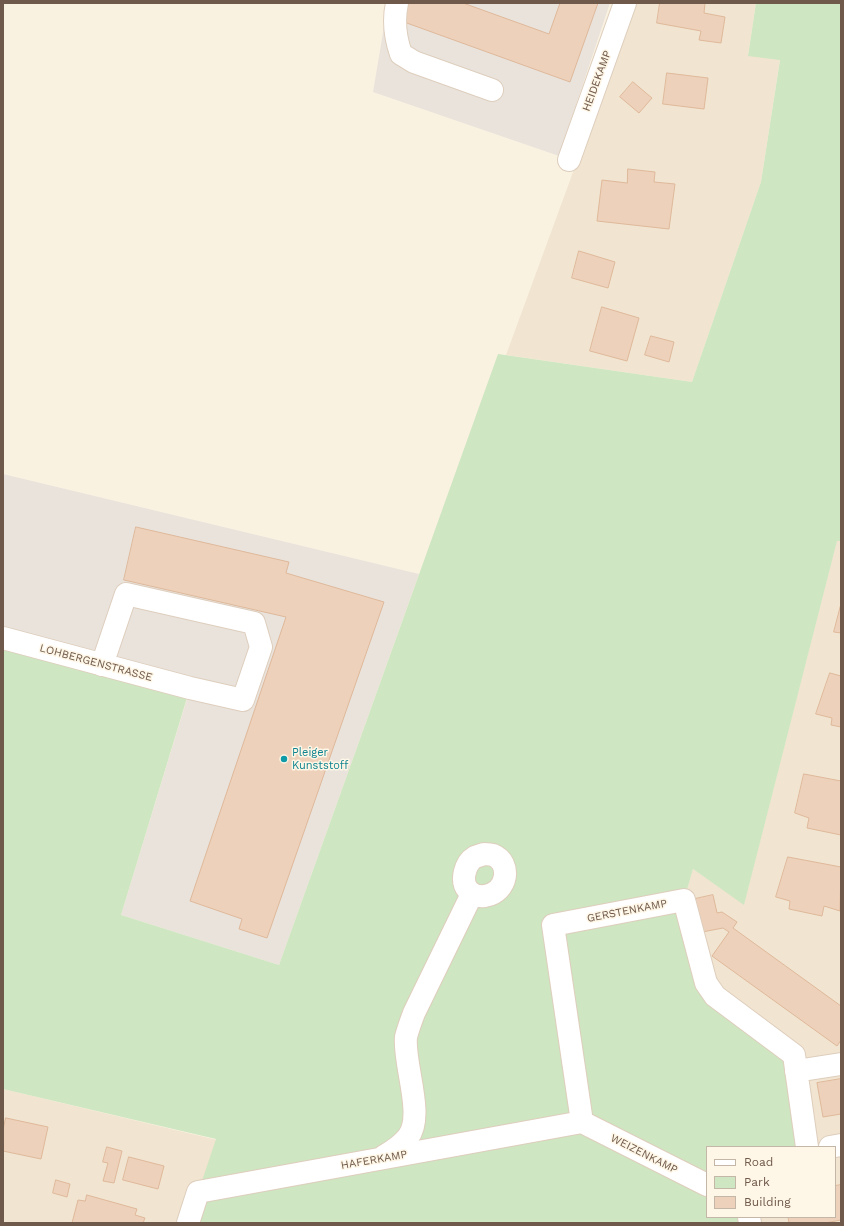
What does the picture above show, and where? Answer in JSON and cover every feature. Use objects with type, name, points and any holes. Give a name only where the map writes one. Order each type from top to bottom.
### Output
[{"type":"street","points":[[397,3],[394,22],[395,34],[401,54],[414,62],[492,90]]},
{"type":"street","name":"HEIDEKAMP","points":[[570,160],[625,3]]},
{"type":"street","name":"LOHBERGENSTRASSE","points":[[3,638],[102,665],[190,688],[243,700],[261,647],[254,623],[126,594],[102,665]]},
{"type":"street","points":[[380,1159],[398,1148],[409,1136],[414,1121],[414,1105],[406,1048],[406,1037],[409,1026],[472,894]]},
{"type":"street","name":"GERSTENKAMP","points":[[582,1122],[553,925],[684,900],[706,983],[715,996],[794,1055],[807,1146]]},
{"type":"street","points":[[796,1072],[841,1064]]},
{"type":"street","name":"HAFERKAMP","points":[[188,1223],[198,1192],[582,1122]]},
{"type":"street","name":"WEIZENKAMP","points":[[582,1122],[706,1184]]},
{"type":"shaded area","points":[[388,3],[610,3],[559,156],[373,92]]},
{"type":"shaded area","points":[[635,3],[756,3],[748,55],[780,59],[761,182],[692,382],[506,355]]},
{"type":"shaded area","points":[[3,474],[419,574],[279,965],[121,915],[190,689],[3,638]]},
{"type":"shaded area","points":[[837,540],[841,541],[841,1223],[750,1223],[749,1218],[836,1218],[836,1146],[806,1146],[715,996],[684,900],[693,869],[744,904]]},
{"type":"shaded area","points":[[3,1089],[217,1140],[188,1223],[3,1223]]},
{"type":"green space","points":[[756,3],[841,3],[841,541],[837,541],[744,905],[693,869],[684,900],[706,983],[794,1055],[807,1146],[706,1146],[706,1218],[749,1218],[750,1223],[188,1223],[216,1139],[3,1089],[3,638],[190,688],[121,915],[279,965],[498,354],[692,382],[761,182],[780,60],[748,56]]},
{"type":"building","points":[[399,3],[463,3],[549,34],[560,3],[598,3],[570,82],[404,22]]},
{"type":"building","points":[[660,3],[705,3],[704,13],[725,17],[721,43],[699,40],[701,31],[657,23]]},
{"type":"building","points":[[667,73],[708,78],[704,109],[663,104]]},
{"type":"building","points":[[633,82],[652,98],[639,113],[620,97]]},
{"type":"building","points":[[628,169],[655,172],[654,182],[675,184],[669,229],[597,221],[602,180],[627,183]]},
{"type":"building","points":[[579,251],[615,262],[608,288],[572,278]]},
{"type":"building","points":[[602,307],[639,318],[627,361],[590,351]]},
{"type":"building","points":[[651,336],[674,342],[669,362],[645,355]]},
{"type":"building","name":"Pleiger Kunststoff","points":[[136,527],[289,562],[286,573],[384,602],[267,938],[239,929],[242,919],[190,901],[286,617],[124,580]]},
{"type":"building","points":[[841,604],[841,633],[834,632]]},
{"type":"building","points":[[830,673],[841,676],[841,727],[831,725],[832,718],[816,714]]},
{"type":"building","points":[[804,774],[841,781],[841,835],[807,828],[809,818],[795,813]]},
{"type":"building","points":[[788,857],[841,867],[840,911],[824,906],[822,916],[789,909],[790,901],[776,897]]},
{"type":"building","points":[[713,895],[717,913],[722,912],[737,922],[733,928],[841,1006],[841,1040],[837,1046],[712,956],[729,932],[723,928],[702,932],[695,899]]},
{"type":"building","points":[[841,1079],[841,1114],[823,1117],[817,1083]]},
{"type":"building","points":[[6,1118],[48,1127],[41,1159],[3,1151],[3,1130]]},
{"type":"building","points":[[107,1147],[122,1151],[114,1183],[103,1181],[108,1163],[103,1162]]},
{"type":"building","points":[[129,1157],[164,1166],[158,1189],[123,1180]]},
{"type":"building","points":[[56,1180],[70,1184],[67,1197],[53,1193]]},
{"type":"building","points":[[841,1185],[841,1220],[825,1223],[789,1223],[788,1218],[836,1218],[836,1186]]},
{"type":"building","points":[[87,1195],[137,1209],[135,1215],[145,1218],[143,1223],[72,1223],[78,1200],[85,1201]]},
{"type":"place","name":"Pleiger Kunststoff","points":[[284,759]]}]
